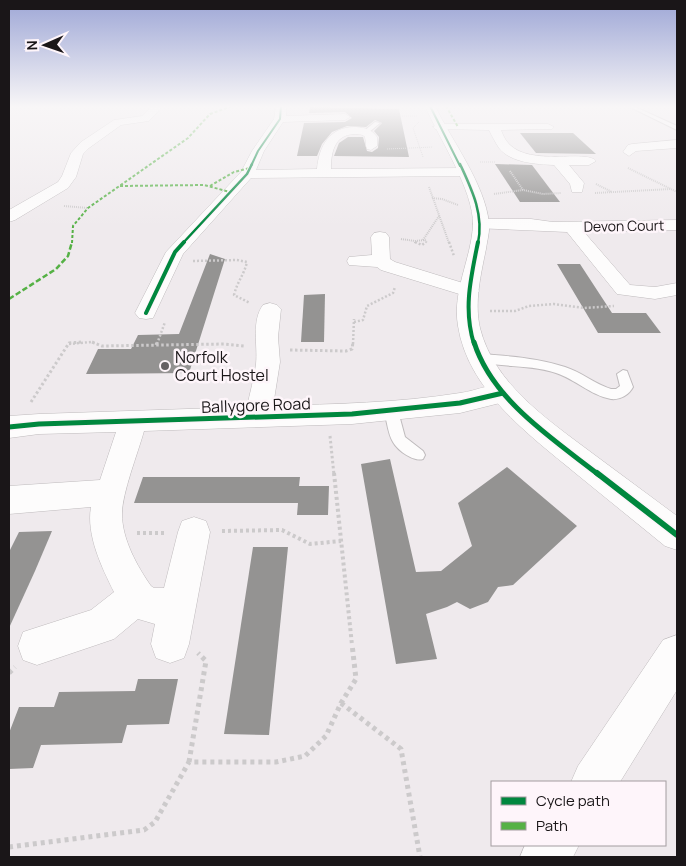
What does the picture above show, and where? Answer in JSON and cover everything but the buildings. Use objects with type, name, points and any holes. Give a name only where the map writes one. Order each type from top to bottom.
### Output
[{"type":"street","points":[[9,217],[63,185],[69,177],[77,153],[84,146]]},
{"type":"street","points":[[146,313],[170,261],[181,243],[247,174],[261,146]]},
{"type":"street","points":[[324,173],[325,157],[329,146]]},
{"type":"street","points":[[449,146],[473,194],[481,224],[468,301],[471,335],[480,358],[503,393],[543,430],[677,535]]},
{"type":"street","points":[[504,146],[528,158],[559,163],[589,161]]},
{"type":"street","points":[[629,152],[632,148],[650,146]]},
{"type":"street","points":[[559,163],[577,186],[596,184]]},
{"type":"street","points":[[247,174],[462,172]]},
{"type":"street","name":"Devon Court","points":[[481,224],[572,227],[677,225]]},
{"type":"street","name":"Devon Court","points":[[572,227],[587,248],[609,270],[624,290]]},
{"type":"street","points":[[380,237],[387,264]]},
{"type":"street","points":[[356,262],[387,264],[468,301]]},
{"type":"street","points":[[624,290],[655,293],[677,289]]},
{"type":"street","points":[[258,418],[268,362],[266,337],[270,309]]},
{"type":"street","name":"Ballygore Road","points":[[12,426],[328,416],[460,403],[503,393]]},
{"type":"street","points":[[133,422],[111,493],[106,517],[109,534],[128,585],[136,598],[146,605],[179,605]]},
{"type":"street","points":[[9,500],[111,493]]},
{"type":"street","points":[[170,644],[194,532]]},
{"type":"street","points":[[37,646],[101,626],[136,598]]},
{"type":"street","points":[[595,781],[677,654]]},
{"type":"street","points":[[546,857],[553,846]]},
{"type":"lane","points":[[480,358],[509,360],[562,370],[602,392],[613,395],[622,393],[627,387],[623,374]]},
{"type":"lane","points":[[390,411],[399,440],[418,455]]},
{"type":"path","points":[[420,146],[427,172]]},
{"type":"path","points":[[589,161],[619,162],[677,192]]},
{"type":"path","points":[[596,184],[616,193]]},
{"type":"path","points":[[489,194],[523,190]]},
{"type":"path","points":[[424,240],[439,216]]},
{"type":"path","points":[[170,261],[237,260],[247,262],[243,277],[237,282],[234,295],[246,302],[270,309]]},
{"type":"path","points":[[12,426],[69,343],[91,342],[102,346],[224,344],[268,349],[352,349],[354,321],[363,320],[367,306],[395,290],[387,264]]},
{"type":"path","points":[[468,301],[515,311],[529,306],[554,304],[584,308],[610,308],[618,305],[624,290]]},
{"type":"path","points":[[189,762],[276,762],[306,756],[326,736],[341,703],[356,679],[328,416]]},
{"type":"path","points":[[109,534],[282,530],[310,544],[341,541]]},
{"type":"path","points":[[9,847],[144,830],[155,822],[189,762],[206,661],[192,646],[170,644]]},
{"type":"path","points":[[341,703],[401,749],[420,857]]},
{"type":"marked path","points":[[9,299],[56,269],[68,256],[72,242],[73,226],[88,208],[176,146]]},
{"type":"marked path","points":[[210,186],[234,172],[250,168]]},
{"type":"marked path","points":[[120,186],[204,185],[230,192]]},
{"type":"cycle path","points":[[146,313],[175,252],[247,174],[261,146]]},
{"type":"cycle path","points":[[450,146],[474,195],[479,210],[481,223],[467,309],[469,328],[485,368],[511,401],[542,429],[677,535]]},
{"type":"cycle path","points":[[9,427],[39,424],[352,414],[460,403],[503,393]]},
{"type":"place","name":"Norfolk Court Hostel","points":[[165,366]]}]
